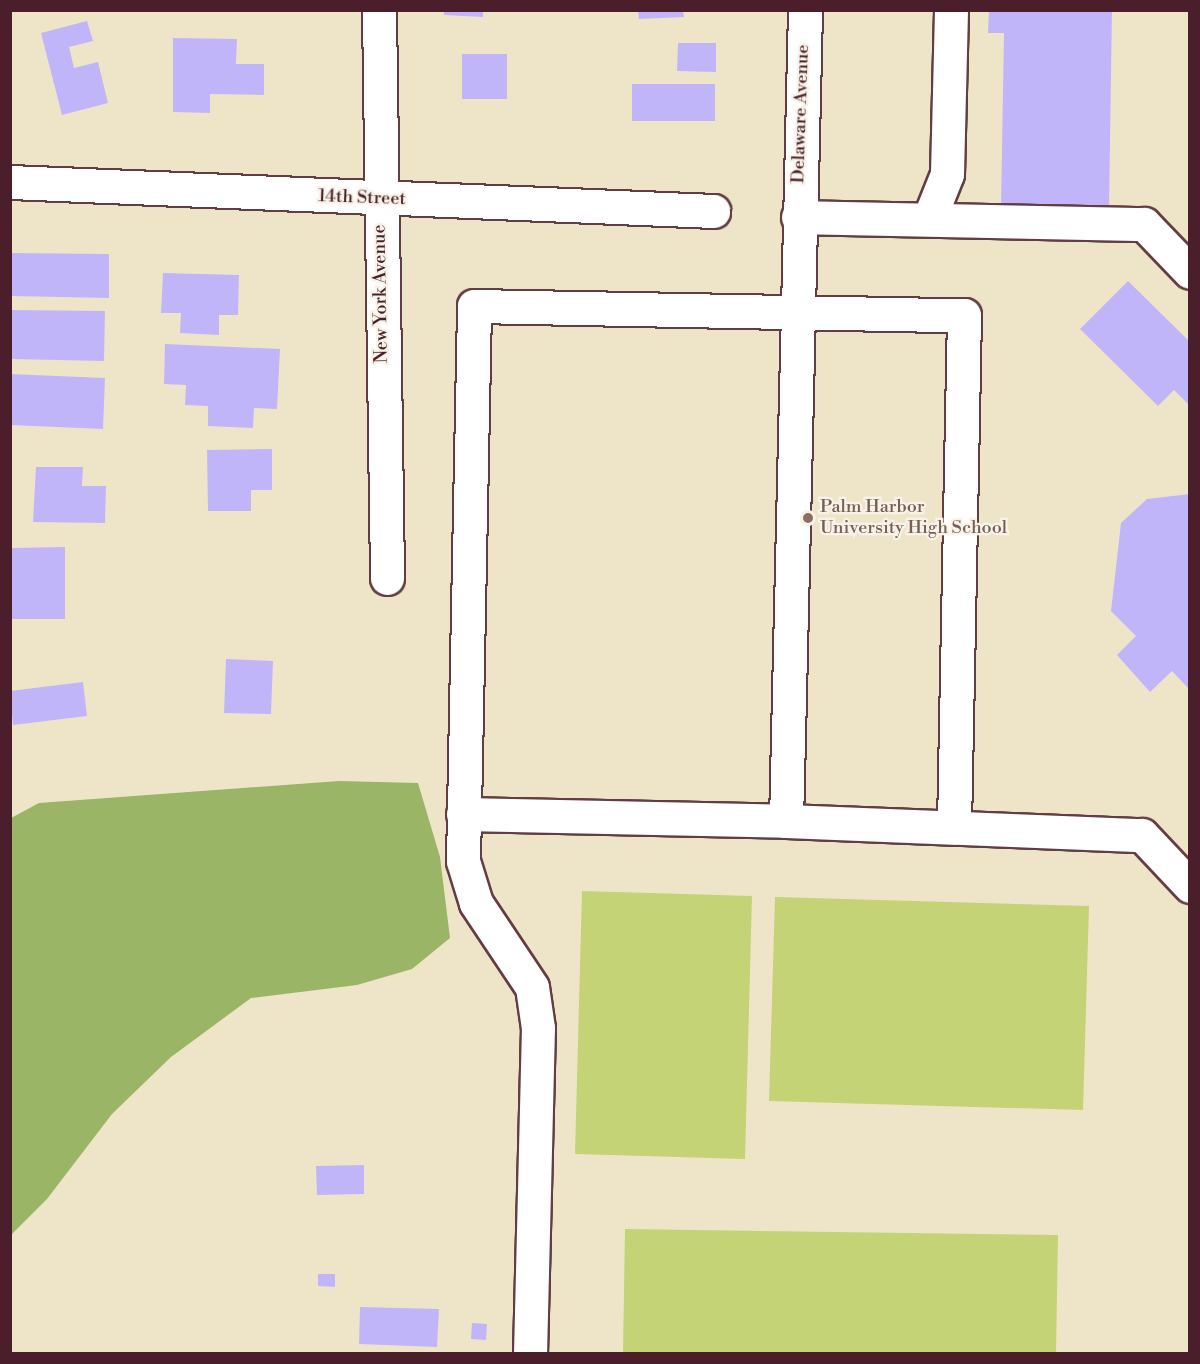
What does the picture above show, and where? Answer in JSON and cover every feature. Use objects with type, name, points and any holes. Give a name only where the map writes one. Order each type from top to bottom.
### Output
[{"type":"street","name":"New York Avenue","points":[[379,10],[379,199],[387,578]]},
{"type":"street","name":"Delaware Avenue","points":[[786,821],[798,218],[805,10]]},
{"type":"street","points":[[929,219],[946,174],[951,10]]},
{"type":"street","name":"14th Street","points":[[10,182],[713,211]]},
{"type":"street","points":[[798,218],[1144,224],[1190,272]]},
{"type":"street","points":[[530,1353],[538,1028],[532,987],[476,903],[463,861],[474,306],[796,315],[964,315],[954,827]]},
{"type":"street","points":[[463,814],[786,821],[1142,835],[1190,886]]},
{"type":"green space","points":[[339,781],[418,783],[440,857],[450,938],[412,969],[357,985],[251,998],[171,1057],[112,1114],[47,1199],[11,1235],[11,818],[39,803]]},
{"type":"green space","points":[[582,891],[752,896],[745,1159],[575,1154]]},
{"type":"green space","points":[[775,897],[1089,906],[1083,1110],[769,1101]]},
{"type":"green space","points":[[625,1229],[1058,1235],[1056,1353],[623,1353]]},
{"type":"building","points":[[444,10],[483,10],[483,17],[444,15]]},
{"type":"building","points":[[638,10],[683,10],[684,17],[639,19]]},
{"type":"building","points":[[989,10],[1112,10],[1109,208],[1001,206],[1004,33],[988,33]]},
{"type":"building","points":[[87,21],[93,41],[69,47],[74,68],[98,62],[108,103],[62,115],[41,33]]},
{"type":"building","points":[[173,38],[237,39],[236,64],[264,64],[264,95],[210,94],[210,113],[173,112]]},
{"type":"building","points":[[678,43],[716,43],[716,72],[677,71]]},
{"type":"building","points":[[462,54],[507,54],[507,99],[462,99]]},
{"type":"building","points":[[632,84],[715,84],[715,121],[632,121]]},
{"type":"building","points":[[10,253],[109,254],[109,298],[10,296]]},
{"type":"building","points":[[163,273],[239,275],[238,315],[219,315],[219,335],[180,333],[181,313],[161,313]]},
{"type":"building","points":[[1128,281],[1190,342],[1190,406],[1174,390],[1158,406],[1080,329]]},
{"type":"building","points":[[10,310],[105,311],[104,361],[10,359]]},
{"type":"building","points":[[165,344],[280,349],[277,409],[254,408],[253,428],[208,426],[208,406],[185,405],[186,385],[164,384]]},
{"type":"building","points":[[10,374],[105,378],[103,429],[10,425]]},
{"type":"building","points":[[272,449],[272,490],[251,490],[251,511],[208,511],[207,450]]},
{"type":"building","points":[[36,467],[83,467],[82,486],[106,486],[105,523],[33,522]]},
{"type":"building","points":[[1190,494],[1190,690],[1172,671],[1150,692],[1117,655],[1136,636],[1111,611],[1121,523],[1147,499]]},
{"type":"building","points":[[65,547],[65,619],[10,619],[10,548]]},
{"type":"building","points":[[226,659],[273,661],[271,714],[224,713]]},
{"type":"building","points":[[83,682],[87,716],[13,725],[10,691]]},
{"type":"building","points":[[364,1165],[364,1194],[317,1195],[316,1166]]},
{"type":"building","points":[[318,1274],[335,1274],[335,1287],[318,1286]]},
{"type":"building","points":[[360,1307],[439,1309],[437,1347],[359,1344]]},
{"type":"building","points":[[472,1323],[487,1324],[486,1340],[471,1339]]},
{"type":"place","name":"Palm Harbor University High School","points":[[808,518]]}]
